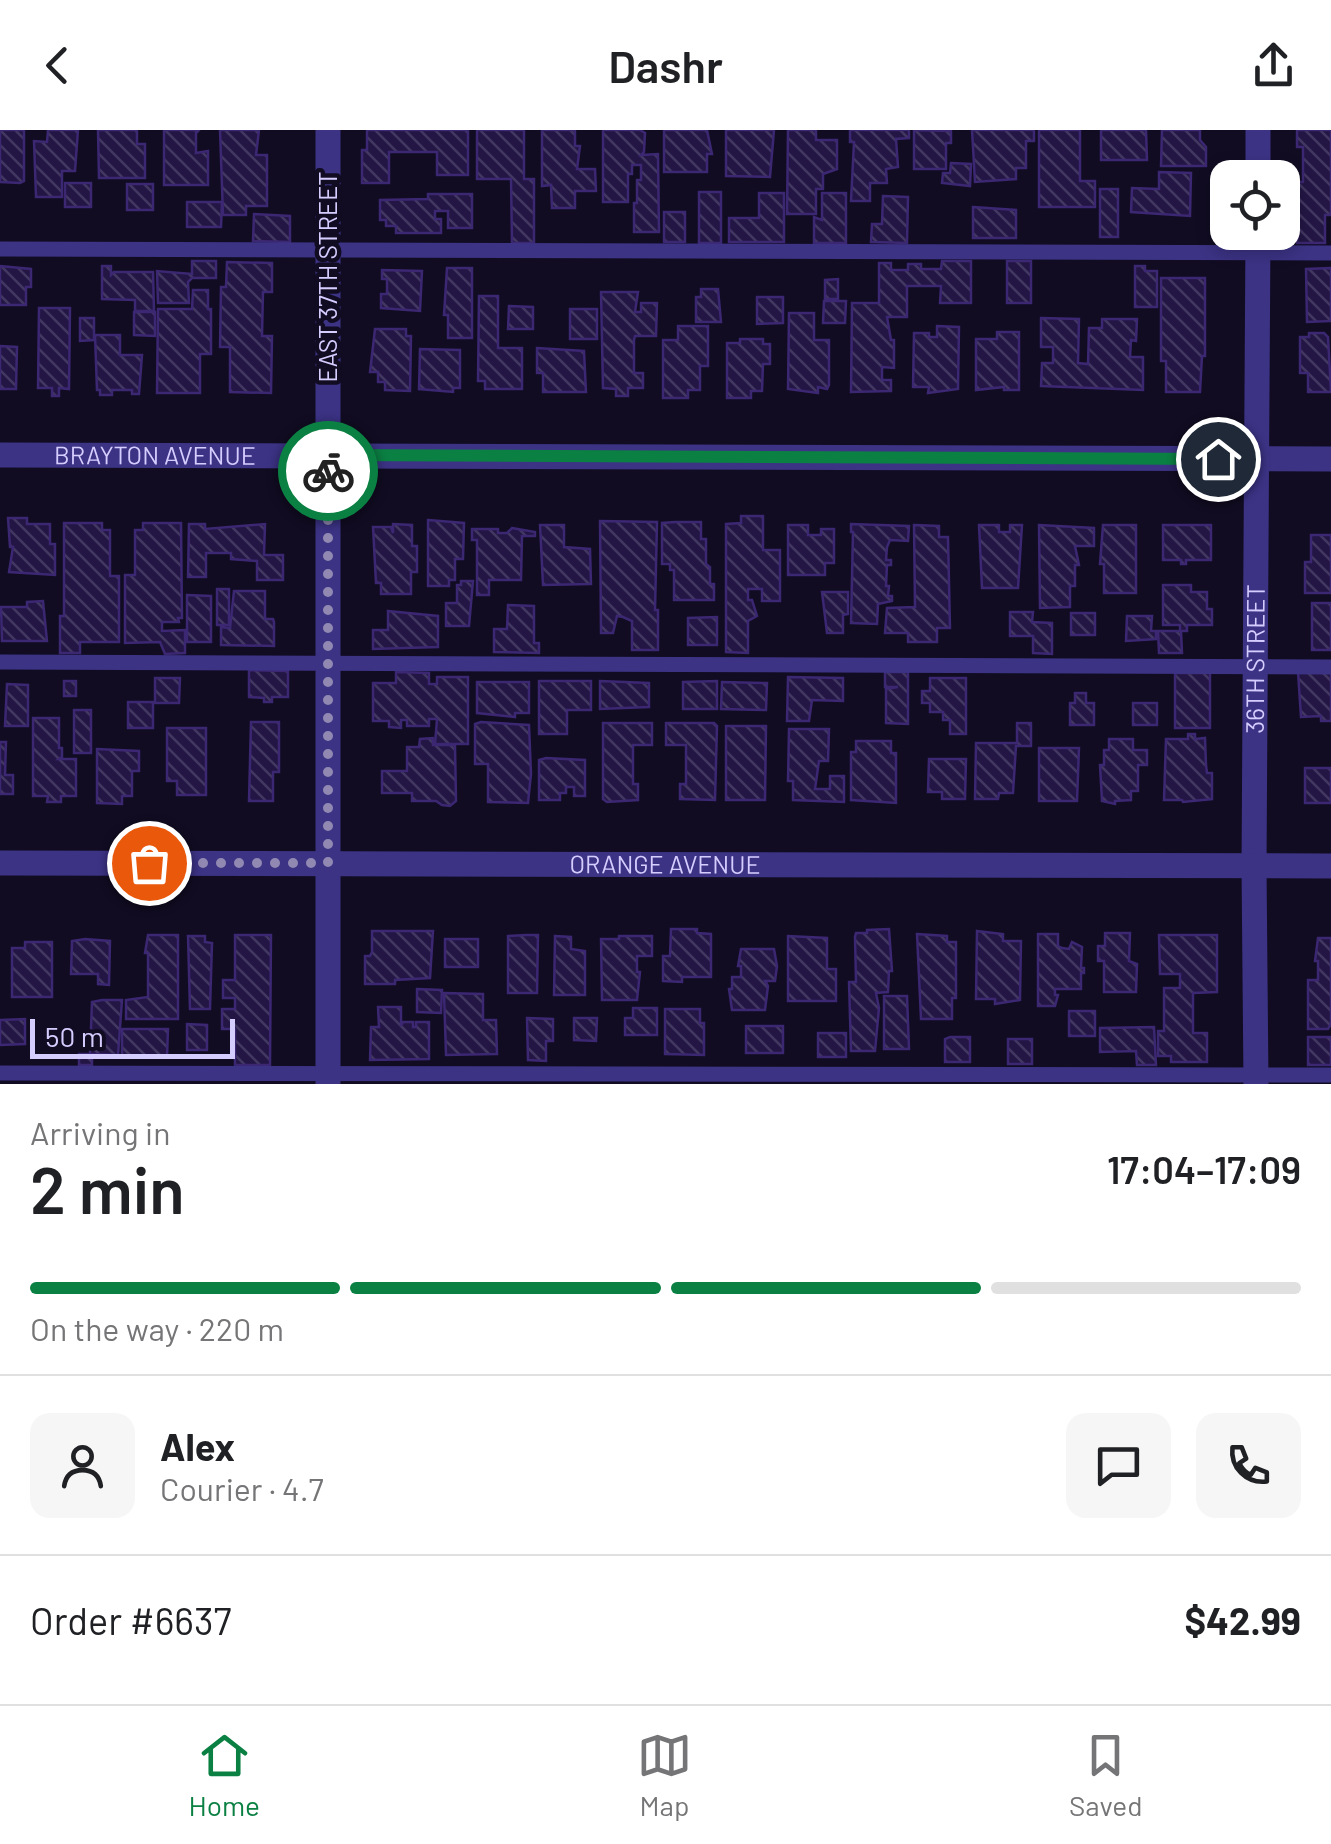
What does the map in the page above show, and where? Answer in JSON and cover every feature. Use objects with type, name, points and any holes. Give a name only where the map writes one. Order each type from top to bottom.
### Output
[{"type":"street","name":"EAST 37TH STREET","points":[[328,130],[328,1078]]},
{"type":"street","points":[[1258,130],[1258,160]]},
{"type":"street","name":"36TH STREET","points":[[1256,1080],[1258,250]]},
{"type":"street","name":"BRAYTON AVENUE","points":[[0,455],[1331,459]]},
{"type":"street","name":"ORANGE AVENUE","points":[[0,863],[1331,866]]},
{"type":"lane","points":[[0,249],[1210,243]]},
{"type":"lane","points":[[1300,249],[1331,253]]},
{"type":"lane","points":[[0,662],[1331,667]]},
{"type":"lane","points":[[0,1073],[328,1078],[1256,1080],[1331,1075]]},
{"type":"building","points":[[0,130],[24,130],[24,181],[20,183],[0,182]]},
{"type":"building","points":[[48,130],[78,130],[75,171],[62,171],[62,197],[36,197],[34,141],[47,142]]},
{"type":"building","points":[[98,130],[137,130],[137,144],[145,144],[145,178],[99,178]]},
{"type":"building","points":[[164,130],[199,130],[196,153],[208,151],[208,185],[164,185]]},
{"type":"building","points":[[220,130],[259,130],[256,155],[267,155],[267,206],[246,206],[246,215],[223,215]]},
{"type":"building","points":[[367,130],[468,130],[468,175],[437,175],[437,152],[389,152],[389,183],[362,183],[362,150],[367,150]]},
{"type":"building","points":[[477,130],[524,130],[524,179],[534,179],[534,243],[512,243],[511,179],[477,179]]},
{"type":"building","points":[[542,130],[575,130],[575,146],[580,146],[577,169],[595,169],[596,191],[575,191],[575,208],[552,208],[551,185],[542,186]]},
{"type":"building","points":[[603,130],[640,130],[645,133],[641,155],[658,154],[659,232],[634,232],[634,203],[641,165],[632,165],[632,174],[628,174],[628,202],[603,202]]},
{"type":"building","points":[[664,130],[707,130],[712,154],[707,154],[707,172],[664,172]]},
{"type":"building","points":[[726,130],[774,130],[770,177],[726,176]]},
{"type":"building","points":[[788,130],[816,130],[816,140],[837,140],[837,169],[823,174],[823,189],[816,189],[816,214],[787,214]]},
{"type":"building","points":[[850,130],[909,130],[909,138],[896,139],[898,167],[886,169],[887,183],[870,183],[870,201],[851,201],[854,142],[850,142]]},
{"type":"building","points":[[914,130],[951,131],[951,143],[946,143],[946,169],[914,169]]},
{"type":"building","points":[[972,130],[1034,130],[1034,141],[1026,141],[1026,168],[1016,168],[1016,179],[975,182]]},
{"type":"building","points":[[1039,130],[1080,130],[1080,181],[1095,181],[1095,207],[1039,207]]},
{"type":"building","points":[[1101,130],[1146,130],[1147,160],[1101,160]]},
{"type":"building","points":[[1162,130],[1200,130],[1200,140],[1206,147],[1206,166],[1161,166]]},
{"type":"building","points":[[1297,130],[1331,130],[1331,215],[1325,215],[1325,243],[1300,243],[1303,147],[1297,147]]},
{"type":"building","points":[[951,163],[971,164],[970,186],[942,183],[943,173],[950,173]]},
{"type":"building","points":[[1159,172],[1191,173],[1190,216],[1131,212],[1132,188],[1159,189]]},
{"type":"building","points":[[65,183],[91,183],[91,207],[65,207]]},
{"type":"building","points":[[127,184],[153,184],[153,210],[127,210]]},
{"type":"building","points":[[1100,189],[1118,189],[1118,237],[1100,237]]},
{"type":"building","points":[[699,192],[721,192],[721,243],[699,243]]},
{"type":"building","points":[[759,193],[784,193],[784,242],[729,242],[729,218],[759,218]]},
{"type":"building","points":[[822,193],[846,193],[846,243],[814,243],[814,217],[822,220]]},
{"type":"building","points":[[428,194],[472,194],[472,228],[448,228],[448,211],[435,211],[435,219],[441,219],[441,233],[396,233],[396,226],[386,226],[386,220],[380,220],[380,200],[428,199]]},
{"type":"building","points":[[883,196],[908,197],[907,243],[871,242],[872,224],[882,224]]},
{"type":"building","points":[[187,202],[222,202],[221,227],[187,227]]},
{"type":"building","points":[[973,207],[1016,210],[1016,238],[973,238]]},
{"type":"building","points":[[664,212],[685,212],[685,242],[664,242]]},
{"type":"building","points":[[254,214],[290,216],[290,242],[253,241]]},
{"type":"building","points":[[192,261],[216,261],[216,278],[192,278],[188,282],[189,303],[158,303],[157,271],[192,274]]},
{"type":"building","points":[[942,261],[971,261],[971,303],[940,303],[941,286],[907,286],[907,317],[887,317],[894,340],[894,368],[882,367],[882,380],[891,380],[891,391],[851,392],[852,303],[879,303],[879,263],[891,263],[891,270],[908,270],[908,264],[941,269]]},
{"type":"building","points":[[1007,261],[1031,261],[1031,303],[1007,303]]},
{"type":"building","points":[[227,262],[272,263],[272,292],[263,292],[262,336],[272,336],[271,393],[230,392],[230,347],[220,347],[221,287],[226,287]]},
{"type":"building","points":[[0,266],[31,269],[26,305],[0,305]]},
{"type":"building","points":[[102,266],[111,266],[111,275],[153,272],[154,311],[135,311],[135,300],[102,299]]},
{"type":"building","points":[[1135,266],[1157,271],[1157,307],[1135,307]]},
{"type":"building","points":[[447,268],[472,268],[472,338],[448,338],[448,315],[444,315]]},
{"type":"building","points":[[1331,268],[1331,321],[1307,322],[1306,269]]},
{"type":"building","points":[[382,270],[422,271],[420,311],[381,308],[381,294],[387,294],[387,279],[382,279]]},
{"type":"building","points":[[1161,278],[1205,278],[1205,356],[1200,392],[1166,392],[1166,361],[1161,361]]},
{"type":"building","points":[[838,279],[838,299],[825,299],[825,280]]},
{"type":"building","points":[[701,289],[718,289],[721,322],[696,322],[696,297],[701,297]]},
{"type":"building","points":[[193,290],[208,290],[211,309],[211,354],[200,354],[200,393],[157,393],[158,309],[192,309]]},
{"type":"building","points":[[601,292],[638,292],[635,312],[641,312],[641,303],[657,303],[656,336],[635,336],[634,340],[634,373],[643,373],[643,388],[628,388],[628,396],[616,396],[616,389],[603,388]]},
{"type":"building","points":[[479,296],[498,296],[498,348],[522,348],[522,389],[485,389],[485,381],[478,381]]},
{"type":"building","points":[[757,297],[783,297],[783,323],[757,324]]},
{"type":"building","points":[[824,301],[846,301],[845,323],[823,323]]},
{"type":"building","points":[[509,306],[533,307],[533,329],[508,329]]},
{"type":"building","points":[[39,308],[70,308],[69,389],[59,388],[59,396],[52,396],[52,388],[38,388]]},
{"type":"building","points":[[570,309],[597,309],[597,339],[570,339]]},
{"type":"building","points":[[134,312],[155,312],[155,336],[134,335]]},
{"type":"building","points":[[789,313],[814,313],[814,340],[829,340],[829,385],[827,389],[818,387],[818,393],[788,389]]},
{"type":"building","points":[[80,318],[94,318],[94,340],[80,341]]},
{"type":"building","points":[[1041,318],[1079,319],[1078,363],[1088,364],[1089,328],[1102,328],[1102,319],[1137,319],[1136,341],[1131,340],[1130,357],[1143,357],[1143,390],[1041,386],[1042,363],[1053,363],[1053,347],[1041,347]]},
{"type":"building","points":[[678,326],[708,326],[708,366],[700,366],[700,390],[688,390],[688,398],[663,398],[663,340],[678,340]]},
{"type":"building","points":[[937,326],[959,327],[958,389],[928,393],[929,387],[913,387],[914,333],[937,337]]},
{"type":"building","points":[[375,329],[406,329],[406,336],[411,336],[410,391],[385,390],[385,382],[378,382],[378,372],[370,372]]},
{"type":"building","points":[[997,332],[1019,332],[1019,390],[976,390],[976,339],[997,339]]},
{"type":"building","points":[[1309,333],[1324,333],[1328,337],[1331,392],[1308,392],[1308,373],[1300,373],[1300,337],[1309,337]]},
{"type":"building","points":[[95,335],[120,335],[120,355],[142,355],[139,394],[112,390],[112,395],[100,395]]},
{"type":"building","points":[[740,339],[763,339],[763,344],[770,344],[770,364],[763,364],[762,391],[751,391],[751,398],[727,398],[727,343],[740,343]]},
{"type":"building","points":[[0,346],[17,347],[16,389],[0,389]]},
{"type":"building","points":[[537,348],[584,351],[586,392],[543,392],[543,373],[537,373]]},
{"type":"building","points":[[420,349],[460,350],[460,388],[453,388],[453,392],[419,389]]},
{"type":"building","points":[[741,516],[763,516],[763,550],[780,550],[780,601],[762,601],[762,589],[748,589],[748,600],[752,600],[757,616],[748,621],[748,653],[726,652],[726,524],[741,523]]},
{"type":"building","points":[[8,518],[27,518],[27,524],[50,524],[50,544],[55,544],[55,575],[9,572],[13,547]]},
{"type":"building","points":[[428,520],[464,523],[463,559],[455,559],[455,580],[449,580],[449,586],[428,586]]},
{"type":"building","points":[[600,521],[657,522],[658,650],[632,650],[632,621],[623,617],[617,616],[613,633],[601,633]]},
{"type":"building","points":[[701,522],[714,600],[674,600],[674,570],[670,570],[670,564],[662,564],[662,523]]},
{"type":"building","points":[[64,523],[102,523],[102,530],[110,530],[110,576],[119,576],[119,642],[80,642],[80,653],[60,653]]},
{"type":"building","points":[[143,523],[181,523],[182,618],[178,618],[179,622],[162,622],[162,631],[185,630],[185,653],[165,654],[160,642],[125,643],[125,575],[135,575],[135,530],[143,530]]},
{"type":"building","points":[[189,524],[205,524],[205,529],[265,524],[264,555],[283,555],[283,580],[257,580],[257,561],[231,559],[231,553],[206,553],[206,577],[188,577]]},
{"type":"building","points":[[393,524],[412,525],[417,572],[411,572],[411,594],[381,594],[381,583],[376,583],[373,527],[391,527],[393,533]]},
{"type":"building","points":[[851,524],[909,526],[908,541],[890,540],[887,547],[886,560],[891,560],[891,565],[887,565],[886,586],[892,601],[878,604],[877,624],[851,623]]},
{"type":"building","points":[[540,525],[564,525],[564,547],[590,549],[591,584],[543,585]]},
{"type":"building","points":[[788,525],[808,525],[808,535],[834,529],[834,563],[825,563],[825,575],[788,575]]},
{"type":"building","points":[[914,525],[939,526],[939,537],[948,537],[950,628],[937,628],[937,642],[908,642],[908,633],[885,633],[887,608],[915,607]]},
{"type":"building","points":[[979,525],[999,525],[999,532],[1010,532],[1010,525],[1022,525],[1018,588],[982,588]]},
{"type":"building","points":[[1039,525],[1094,528],[1094,546],[1075,546],[1079,565],[1075,565],[1075,586],[1070,586],[1070,607],[1040,608]]},
{"type":"building","points":[[1103,525],[1136,525],[1136,593],[1104,593],[1104,564],[1100,564]]},
{"type":"building","points":[[1163,525],[1211,525],[1211,560],[1186,560],[1186,564],[1181,564],[1181,560],[1163,560]]},
{"type":"building","points":[[512,528],[535,532],[535,536],[522,536],[521,580],[489,580],[489,595],[477,595],[477,540],[472,540],[472,529],[507,533]]},
{"type":"building","points":[[1311,535],[1331,535],[1331,593],[1305,593],[1305,562],[1311,562]]},
{"type":"building","points":[[473,581],[469,626],[446,626],[446,603],[457,603],[457,585]]},
{"type":"building","points":[[1163,585],[1191,585],[1191,592],[1207,592],[1212,625],[1187,625],[1187,631],[1180,631],[1180,625],[1163,625]]},
{"type":"building","points":[[217,589],[229,589],[229,625],[217,625]]},
{"type":"building","points":[[234,591],[265,591],[265,619],[274,622],[274,646],[221,645],[221,627],[230,628]]},
{"type":"building","points":[[822,592],[848,592],[843,633],[827,633]]},
{"type":"building","points":[[187,595],[211,596],[211,642],[187,642]]},
{"type":"building","points":[[43,601],[47,641],[2,641],[1,607],[27,607],[27,602]]},
{"type":"building","points":[[1312,603],[1331,603],[1331,650],[1312,650]]},
{"type":"building","points":[[508,605],[534,606],[534,643],[539,643],[539,653],[494,652],[494,629],[507,629]]},
{"type":"building","points":[[388,611],[438,616],[438,647],[373,649],[373,630],[388,630]]},
{"type":"building","points":[[1010,612],[1033,612],[1032,622],[1052,623],[1052,654],[1033,653],[1033,636],[1010,636]]},
{"type":"building","points":[[1071,613],[1095,613],[1095,635],[1071,635]]},
{"type":"building","points":[[1127,616],[1152,616],[1151,631],[1156,631],[1156,639],[1126,641]]},
{"type":"building","points":[[717,617],[717,645],[688,645],[688,618]]},
{"type":"building","points":[[1158,631],[1181,631],[1182,653],[1159,653]]},
{"type":"building","points":[[249,670],[288,671],[288,697],[272,697],[272,702],[264,702],[264,698],[249,697]]},
{"type":"building","points":[[396,672],[429,673],[429,684],[437,684],[437,677],[468,677],[468,744],[435,744],[437,719],[429,719],[429,726],[407,726],[407,720],[401,720],[401,728],[389,727],[389,721],[373,721],[373,683],[396,683]]},
{"type":"building","points":[[885,672],[908,672],[908,724],[886,723],[886,689],[898,687],[885,687]]},
{"type":"building","points":[[1298,672],[1331,672],[1331,721],[1321,721],[1321,716],[1301,717]]},
{"type":"building","points":[[1175,673],[1210,673],[1210,728],[1175,728]]},
{"type":"building","points":[[788,677],[843,678],[843,701],[812,700],[809,721],[787,721]]},
{"type":"building","points":[[155,678],[180,678],[179,703],[155,703]]},
{"type":"building","points":[[930,678],[966,678],[966,734],[950,734],[950,720],[943,720],[943,712],[930,712],[930,703],[922,703],[922,691],[930,691]]},
{"type":"building","points":[[64,681],[76,681],[76,696],[64,696]]},
{"type":"building","points":[[539,681],[591,681],[591,710],[567,710],[567,734],[539,734]]},
{"type":"building","points":[[600,681],[649,683],[649,707],[600,709]]},
{"type":"building","points":[[717,681],[717,709],[683,709],[683,682]]},
{"type":"building","points":[[477,682],[529,682],[529,713],[515,713],[515,717],[477,713]]},
{"type":"building","points":[[722,682],[767,683],[766,710],[721,709]]},
{"type":"building","points":[[7,684],[28,685],[28,726],[5,726]]},
{"type":"building","points":[[1075,693],[1086,693],[1086,703],[1094,703],[1094,725],[1070,725],[1070,703],[1075,703]]},
{"type":"building","points":[[128,702],[153,702],[153,728],[128,728]]},
{"type":"building","points":[[1133,703],[1157,703],[1157,725],[1133,725]]},
{"type":"building","points":[[74,710],[91,710],[91,753],[74,753]]},
{"type":"building","points":[[33,718],[59,718],[59,759],[76,759],[76,796],[61,796],[61,802],[47,802],[48,796],[33,796]]},
{"type":"building","points":[[251,722],[279,722],[279,772],[273,772],[273,801],[249,801]]},
{"type":"building","points":[[603,723],[652,723],[652,745],[633,745],[633,784],[638,784],[638,800],[603,799]]},
{"type":"building","points":[[666,723],[717,726],[715,800],[680,799],[680,784],[686,784],[686,745],[666,745]]},
{"type":"building","points":[[1017,723],[1031,723],[1031,746],[1016,746],[1013,793],[999,793],[998,799],[975,799],[976,743],[1017,743]]},
{"type":"building","points":[[475,724],[529,725],[528,803],[488,802],[488,764],[475,764]]},
{"type":"building","points":[[726,726],[766,726],[765,800],[726,800]]},
{"type":"building","points":[[167,728],[206,728],[206,795],[177,795],[177,781],[167,781]]},
{"type":"building","points":[[789,729],[829,729],[828,761],[819,761],[815,789],[830,789],[830,776],[844,776],[844,802],[793,800],[793,781],[788,781]]},
{"type":"building","points":[[1188,734],[1195,734],[1195,739],[1205,738],[1212,799],[1164,800],[1166,739],[1188,739]]},
{"type":"building","points":[[433,738],[433,745],[455,745],[456,801],[450,806],[436,801],[412,801],[412,793],[382,793],[382,771],[407,771],[407,747],[419,747],[420,739]]},
{"type":"building","points":[[1109,739],[1133,739],[1133,750],[1147,750],[1147,765],[1138,765],[1138,791],[1131,791],[1131,800],[1115,804],[1102,801],[1100,765],[1104,765]]},
{"type":"building","points":[[856,741],[891,741],[891,753],[896,753],[896,803],[851,800],[851,752],[856,752]]},
{"type":"building","points":[[0,742],[6,742],[5,775],[13,775],[13,794],[0,794]]},
{"type":"building","points":[[1039,748],[1079,748],[1077,801],[1039,801]]},
{"type":"building","points":[[97,749],[139,751],[139,771],[132,771],[132,796],[122,796],[122,804],[97,803]]},
{"type":"building","points":[[929,759],[966,759],[965,799],[942,799],[942,792],[928,792]]},
{"type":"building","points":[[539,760],[585,760],[585,796],[574,796],[574,787],[566,787],[560,800],[539,800]]},
{"type":"building","points":[[1305,768],[1331,768],[1331,803],[1305,803]]},
{"type":"building","points":[[671,929],[697,929],[697,933],[711,934],[711,977],[663,981],[663,956],[670,956]]},
{"type":"building","points":[[889,929],[892,971],[888,992],[876,993],[879,1008],[875,1051],[851,1051],[849,982],[856,982],[856,933]]},
{"type":"building","points":[[372,931],[433,931],[430,978],[365,984],[365,956],[372,952]]},
{"type":"building","points":[[977,931],[1003,934],[1003,941],[1021,941],[1020,1000],[995,1004],[995,999],[976,999]]},
{"type":"building","points":[[1105,933],[1130,933],[1129,961],[1137,964],[1136,992],[1104,992],[1104,961],[1098,961],[1098,946],[1105,946]]},
{"type":"building","points":[[917,934],[947,936],[947,942],[956,942],[952,1019],[921,1019]]},
{"type":"building","points":[[1038,934],[1058,934],[1058,946],[1062,948],[1069,949],[1072,942],[1082,947],[1081,989],[1055,989],[1055,1006],[1038,1006]]},
{"type":"building","points":[[148,935],[178,935],[178,1019],[126,1019],[126,1000],[148,997]]},
{"type":"building","points":[[235,935],[271,935],[270,1065],[235,1065],[235,1029],[222,1029],[222,1009],[235,1009],[235,998],[223,998],[223,980],[235,980]]},
{"type":"building","points":[[538,935],[537,993],[508,993],[508,936]]},
{"type":"building","points":[[1159,935],[1217,935],[1217,992],[1193,993],[1193,1033],[1207,1033],[1207,1062],[1171,1062],[1171,1056],[1158,1056],[1158,1031],[1164,1031],[1164,988],[1180,988],[1180,974],[1160,974]]},
{"type":"building","points":[[188,936],[205,936],[205,942],[212,943],[210,1009],[190,1009]]},
{"type":"building","points":[[555,936],[571,937],[571,949],[585,951],[585,995],[554,995]]},
{"type":"building","points":[[652,936],[652,956],[637,956],[637,1000],[602,1000],[601,939]]},
{"type":"building","points":[[788,936],[827,938],[827,969],[836,969],[836,1001],[788,1001]]},
{"type":"building","points":[[1318,938],[1331,938],[1331,1024],[1328,1029],[1308,1029],[1308,980],[1318,980]]},
{"type":"building","points":[[445,939],[478,939],[478,967],[445,967]]},
{"type":"building","points":[[72,941],[110,941],[109,985],[98,984],[98,974],[71,974]]},
{"type":"building","points":[[25,942],[52,942],[52,997],[12,997],[12,948],[25,948]]},
{"type":"building","points":[[741,949],[774,949],[775,981],[765,981],[765,1010],[732,1010],[729,989],[732,977],[741,977]]},
{"type":"building","points":[[417,989],[442,990],[441,1013],[417,1012]]},
{"type":"building","points":[[444,993],[483,994],[483,1020],[496,1020],[497,1054],[446,1055]]},
{"type":"building","points":[[884,996],[907,996],[909,1049],[884,1049]]},
{"type":"building","points":[[122,1000],[118,1055],[92,1054],[92,1065],[79,1065],[79,1054],[90,1054],[92,1002]]},
{"type":"building","points":[[378,1007],[401,1007],[401,1026],[403,1022],[413,1022],[416,1027],[416,1022],[429,1022],[429,1059],[370,1060],[371,1027],[379,1027]]},
{"type":"building","points":[[633,1008],[657,1008],[657,1035],[625,1035],[625,1018],[633,1018]]},
{"type":"building","points":[[665,1009],[700,1009],[704,1055],[665,1054]]},
{"type":"building","points":[[1069,1011],[1095,1011],[1095,1036],[1069,1036]]},
{"type":"building","points":[[527,1018],[553,1019],[553,1041],[546,1041],[546,1061],[528,1060]]},
{"type":"building","points":[[574,1018],[597,1018],[596,1041],[574,1040]]},
{"type":"building","points":[[25,1019],[25,1044],[0,1045],[0,1020]]},
{"type":"building","points":[[187,1024],[207,1025],[207,1050],[187,1050]]},
{"type":"building","points":[[746,1026],[783,1026],[783,1053],[746,1053]]},
{"type":"building","points":[[1154,1027],[1156,1065],[1137,1065],[1136,1051],[1100,1052],[1100,1028]]},
{"type":"building","points":[[122,1029],[168,1029],[167,1057],[122,1057]]},
{"type":"building","points":[[818,1033],[846,1033],[846,1057],[818,1057]]},
{"type":"building","points":[[970,1037],[970,1062],[945,1062],[945,1039]]},
{"type":"building","points":[[1308,1037],[1331,1037],[1331,1065],[1308,1065]]},
{"type":"building","points":[[1008,1039],[1032,1039],[1032,1064],[1008,1064]]},
{"type":"way so far","points":[[149,863],[328,863],[328,471]]},
{"type":"route","points":[[328,471],[328,455],[1218,459]]}]
